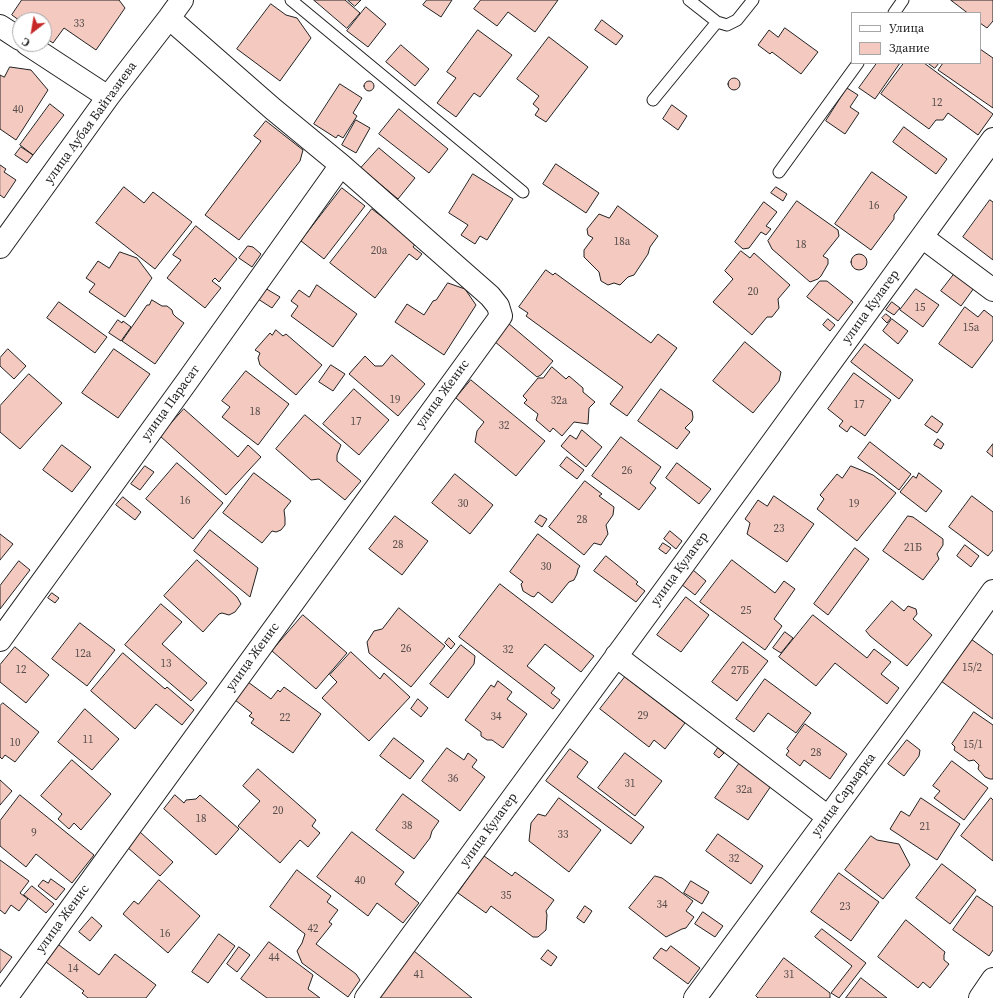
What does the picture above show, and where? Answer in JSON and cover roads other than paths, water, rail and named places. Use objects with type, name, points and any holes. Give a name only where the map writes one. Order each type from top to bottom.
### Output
[{"type":"street","name":"улица Аубая Байгазиева","points":[[0,247],[108,97],[182,0]]},
{"type":"street","points":[[169,18],[273,110],[341,164]]},
{"type":"street","points":[[0,26],[12,34]]},
{"type":"street","points":[[39,52],[108,97]]},
{"type":"street","name":"улица Кулагер","points":[[366,998],[993,139]]},
{"type":"street","name":"улица Женис","points":[[6,998],[501,316],[498,306],[490,296],[341,164]]},
{"type":"street","name":"улица Парасат","points":[[0,640],[188,380],[341,164]]},
{"type":"street","points":[[922,237],[993,290]]},
{"type":"street","name":"улица Сарыарка","points":[[695,998],[993,591]]},
{"type":"street","points":[[616,656],[828,817]]},
{"type":"street","points":[[980,998],[993,979]]},
{"type":"lane","points":[[291,0],[523,192]]},
{"type":"lane","points":[[689,0],[717,22],[727,25],[737,20],[753,0]]},
{"type":"lane","points":[[895,12],[903,0]]},
{"type":"lane","points":[[653,100],[717,22]]},
{"type":"lane","points":[[779,172],[857,64]]}]
